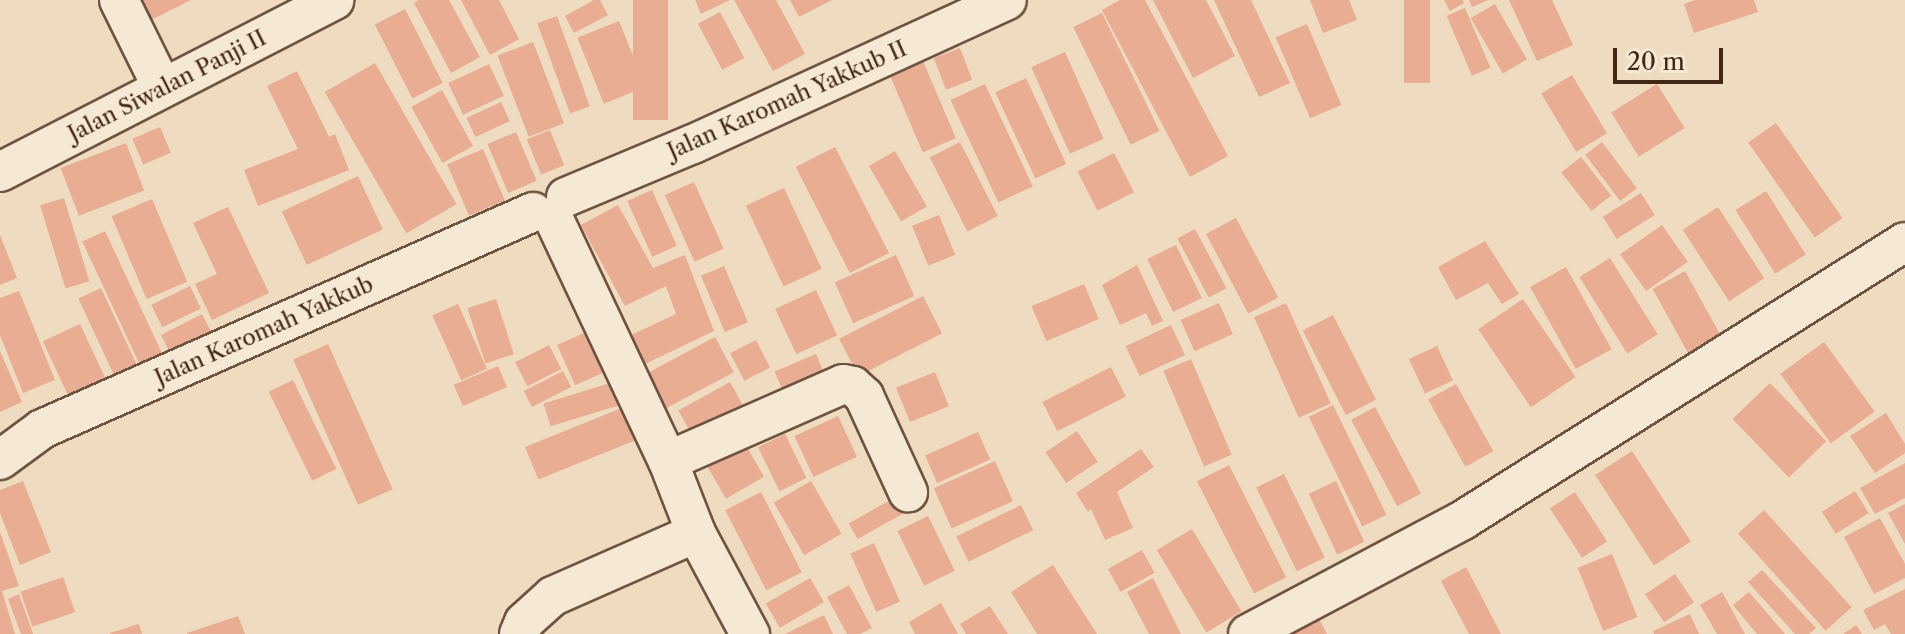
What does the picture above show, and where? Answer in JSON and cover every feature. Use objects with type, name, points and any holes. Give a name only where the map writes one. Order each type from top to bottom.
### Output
[{"type":"street","points":[[119,0],[162,87]]},
{"type":"street","name":"Jalan Siwalan Panji II","points":[[0,172],[334,0]]},
{"type":"street","name":"Jalan Karomah Yakkub II","points":[[551,209],[1007,0]]},
{"type":"street","points":[[551,209],[668,461],[696,533],[750,634]]},
{"type":"street","name":"Jalan Karomah Yakkub","points":[[0,460],[42,429],[551,209]]},
{"type":"street","points":[[1248,634],[1463,520],[1905,242]]},
{"type":"street","points":[[668,461],[843,384],[853,386],[864,396],[908,492]]},
{"type":"street","points":[[519,634],[524,622],[553,596],[696,533]]},
{"type":"building","points":[[133,0],[191,0],[145,23]]},
{"type":"building","points":[[419,0],[449,0],[480,57],[451,73],[414,3]]},
{"type":"building","points":[[461,0],[499,0],[519,39],[490,55]]},
{"type":"building","points":[[594,0],[600,0],[608,15],[574,33],[565,16]]},
{"type":"building","points":[[633,0],[668,0],[668,120],[633,120]]},
{"type":"building","points":[[695,0],[730,0],[701,14]]},
{"type":"building","points":[[734,0],[776,0],[805,54],[773,71]]},
{"type":"building","points":[[790,0],[832,0],[799,17]]},
{"type":"building","points":[[1120,0],[1145,0],[1228,156],[1190,177],[1102,10]]},
{"type":"building","points":[[1153,0],[1206,0],[1235,56],[1193,78]]},
{"type":"building","points":[[1214,0],[1251,0],[1290,83],[1259,97]]},
{"type":"building","points":[[1310,0],[1349,0],[1357,20],[1323,33]]},
{"type":"building","points":[[1404,0],[1430,0],[1430,83],[1404,83]]},
{"type":"building","points":[[1444,0],[1463,0],[1464,3],[1450,11]]},
{"type":"building","points":[[1469,0],[1488,0],[1472,7]]},
{"type":"building","points":[[1509,0],[1552,0],[1573,45],[1537,61]]},
{"type":"building","points":[[1695,0],[1754,0],[1758,12],[1694,33],[1684,4]]},
{"type":"building","points":[[1495,4],[1527,59],[1503,73],[1471,18]]},
{"type":"building","points":[[1465,8],[1490,68],[1472,76],[1447,16]]},
{"type":"building","points":[[405,9],[443,83],[412,98],[375,24]]},
{"type":"building","points":[[720,12],[744,58],[722,70],[698,24]]},
{"type":"building","points":[[1102,13],[1159,131],[1131,145],[1073,27]]},
{"type":"building","points":[[557,16],[590,106],[570,113],[537,23]]},
{"type":"building","points":[[619,21],[646,87],[604,104],[577,38]]},
{"type":"building","points":[[1307,24],[1341,105],[1310,118],[1276,37]]},
{"type":"building","points":[[533,42],[564,123],[529,137],[498,56]]},
{"type":"building","points":[[960,48],[972,80],[946,90],[934,58]]},
{"type":"building","points":[[1065,52],[1104,139],[1070,154],[1031,67]]},
{"type":"building","points":[[923,61],[956,138],[923,152],[890,75]]},
{"type":"building","points":[[375,63],[456,204],[406,233],[325,92]]},
{"type":"building","points":[[489,64],[504,96],[463,115],[448,83]]},
{"type":"building","points":[[297,71],[329,137],[335,134],[349,170],[258,206],[244,170],[298,149],[267,86]]},
{"type":"building","points":[[1572,75],[1607,133],[1576,152],[1541,94]]},
{"type":"building","points":[[1026,78],[1066,164],[1035,178],[995,92]]},
{"type":"building","points":[[985,84],[1033,186],[998,202],[951,100]]},
{"type":"building","points":[[1657,84],[1685,128],[1639,157],[1611,113]]},
{"type":"building","points":[[442,90],[473,146],[442,163],[411,107]]},
{"type":"building","points":[[501,102],[510,121],[475,137],[467,118]]},
{"type":"building","points":[[1776,123],[1843,218],[1815,238],[1748,143]]},
{"type":"building","points":[[160,127],[171,153],[143,164],[132,139]]},
{"type":"building","points":[[550,130],[564,165],[541,175],[527,139]]},
{"type":"building","points":[[516,132],[537,181],[508,193],[487,144]]},
{"type":"building","points":[[960,142],[998,216],[967,231],[930,157]]},
{"type":"building","points":[[1602,142],[1637,188],[1620,201],[1585,155]]},
{"type":"building","points":[[126,143],[144,191],[79,216],[61,168]]},
{"type":"building","points":[[835,147],[889,253],[850,273],[796,167]]},
{"type":"building","points":[[483,149],[505,201],[469,216],[447,164]]},
{"type":"building","points":[[895,151],[927,206],[901,221],[869,166]]},
{"type":"building","points":[[1114,153],[1134,192],[1097,211],[1077,172]]},
{"type":"building","points":[[1581,157],[1611,196],[1591,211],[1561,172]]},
{"type":"building","points":[[358,176],[383,229],[307,265],[282,211]]},
{"type":"building","points":[[694,182],[724,249],[694,262],[665,195]]},
{"type":"building","points":[[784,188],[822,269],[784,286],[746,206]]},
{"type":"building","points":[[652,190],[677,246],[652,257],[627,201]]},
{"type":"building","points":[[1766,191],[1806,255],[1775,274],[1735,210]]},
{"type":"building","points":[[1641,193],[1655,215],[1617,239],[1603,217]]},
{"type":"building","points":[[64,198],[89,281],[66,289],[40,205]]},
{"type":"building","points":[[152,199],[187,282],[147,299],[111,216]]},
{"type":"building","points":[[618,205],[653,268],[685,255],[714,331],[645,364],[631,335],[676,314],[666,286],[625,306],[581,225]]},
{"type":"building","points":[[228,207],[269,293],[212,320],[195,284],[217,274],[193,223]]},
{"type":"building","points":[[1718,207],[1764,278],[1729,301],[1683,230]]},
{"type":"building","points":[[939,215],[955,255],[928,266],[912,226]]},
{"type":"building","points":[[1236,218],[1278,297],[1248,313],[1206,234]]},
{"type":"building","points":[[1662,225],[1688,262],[1646,291],[1620,254]]},
{"type":"building","points":[[1195,229],[1226,288],[1209,298],[1177,238]]},
{"type":"building","points":[[105,231],[165,360],[142,370],[82,242]]},
{"type":"building","points":[[0,235],[17,278],[0,285]]},
{"type":"building","points":[[1485,241],[1519,294],[1502,304],[1488,283],[1456,300],[1438,267]]},
{"type":"building","points":[[1176,245],[1202,298],[1173,312],[1147,259]]},
{"type":"building","points":[[896,255],[914,296],[853,323],[835,282]]},
{"type":"building","points":[[1610,258],[1658,334],[1627,353],[1579,277]]},
{"type":"building","points":[[1137,265],[1163,321],[1152,326],[1146,313],[1120,325],[1102,285]]},
{"type":"building","points":[[724,266],[748,322],[725,332],[701,276]]},
{"type":"building","points":[[1566,267],[1612,349],[1576,369],[1530,287]]},
{"type":"building","points":[[1685,271],[1722,337],[1689,355],[1653,289]]},
{"type":"building","points":[[1084,284],[1099,319],[1046,341],[1032,306]]},
{"type":"building","points":[[190,286],[201,308],[162,327],[151,305]]},
{"type":"building","points":[[101,288],[136,364],[114,375],[78,299]]},
{"type":"building","points":[[816,290],[837,335],[796,354],[775,309]]},
{"type":"building","points":[[19,291],[55,380],[23,393],[0,335],[0,298]]},
{"type":"building","points":[[923,296],[942,333],[858,376],[839,339]]},
{"type":"building","points":[[496,299],[514,354],[485,363],[467,308]]},
{"type":"building","points":[[1523,299],[1576,377],[1531,407],[1478,329]]},
{"type":"building","points":[[1219,303],[1233,334],[1194,351],[1181,320]]},
{"type":"building","points":[[1286,303],[1331,403],[1299,418],[1254,317]]},
{"type":"building","points":[[458,304],[487,369],[461,380],[432,315]]},
{"type":"building","points":[[202,314],[214,338],[173,359],[161,335]]},
{"type":"building","points":[[1333,315],[1376,400],[1346,415],[1303,330]]},
{"type":"building","points":[[80,324],[110,389],[73,407],[43,341]]},
{"type":"building","points":[[1171,325],[1185,355],[1140,376],[1126,346]]},
{"type":"building","points":[[591,330],[609,370],[575,385],[557,345]]},
{"type":"building","points":[[715,337],[734,372],[666,408],[647,373]]},
{"type":"building","points":[[756,340],[770,368],[744,381],[730,353]]},
{"type":"building","points":[[1824,342],[1875,412],[1831,443],[1780,374]]},
{"type":"building","points":[[328,344],[393,489],[358,505],[293,359]]},
{"type":"building","points":[[549,345],[561,369],[527,386],[515,362]]},
{"type":"building","points":[[1437,346],[1453,380],[1425,394],[1409,359]]},
{"type":"building","points":[[0,351],[22,402],[0,412]]},
{"type":"building","points":[[816,354],[826,377],[784,395],[775,372]]},
{"type":"building","points":[[1191,359],[1232,455],[1204,466],[1163,371]]},
{"type":"building","points":[[498,366],[507,387],[463,406],[454,385]]},
{"type":"building","points":[[1111,367],[1126,396],[1057,431],[1042,402]]},
{"type":"building","points":[[563,371],[571,387],[532,407],[524,391]]},
{"type":"building","points":[[935,372],[949,406],[910,422],[896,388]]},
{"type":"building","points":[[293,380],[336,469],[312,481],[269,392]]},
{"type":"building","points":[[620,380],[627,403],[551,426],[543,403]]},
{"type":"building","points":[[730,382],[747,413],[695,441],[678,411]]},
{"type":"building","points":[[1770,383],[1826,441],[1789,477],[1733,419]]},
{"type":"building","points":[[1456,384],[1493,451],[1465,467],[1428,400]]},
{"type":"building","points":[[629,405],[642,437],[538,479],[525,447]]},
{"type":"building","points":[[1333,405],[1386,515],[1362,526],[1309,417]]},
{"type":"building","points":[[1375,407],[1421,494],[1397,506],[1351,420]]},
{"type":"building","points":[[1886,413],[1905,444],[1905,453],[1875,473],[1850,436]]},
{"type":"building","points":[[838,416],[857,457],[814,477],[794,436]]},
{"type":"building","points":[[1077,431],[1098,462],[1066,483],[1045,452]]},
{"type":"building","points":[[978,432],[990,459],[937,483],[925,456]]},
{"type":"building","points":[[785,434],[806,478],[780,491],[758,447]]},
{"type":"building","points":[[744,442],[764,477],[726,499],[706,464]]},
{"type":"building","points":[[1141,449],[1154,467],[1117,492],[1133,528],[1105,540],[1091,509],[1088,512],[1076,493]]},
{"type":"building","points":[[1632,451],[1691,542],[1654,566],[1595,475]]},
{"type":"building","points":[[995,461],[1013,501],[952,528],[934,488]]},
{"type":"building","points":[[1905,463],[1905,498],[1875,514],[1860,488]]},
{"type":"building","points":[[1229,465],[1286,577],[1254,594],[1197,481]]},
{"type":"building","points":[[1284,474],[1325,558],[1297,571],[1256,488]]},
{"type":"building","points":[[23,481],[51,552],[20,565],[0,513],[0,490]]},
{"type":"building","points":[[811,481],[842,534],[804,555],[774,502]]},
{"type":"building","points":[[1336,481],[1364,542],[1337,554],[1309,494]]},
{"type":"building","points":[[1855,491],[1869,513],[1836,534],[1822,512]]},
{"type":"building","points":[[761,492],[802,572],[766,590],[725,510]]},
{"type":"building","points":[[1575,492],[1607,541],[1582,558],[1550,508]]},
{"type":"building","points":[[896,497],[905,513],[857,539],[849,523]]},
{"type":"building","points":[[1905,504],[1905,544],[1888,513]]},
{"type":"building","points":[[1021,505],[1033,530],[969,562],[956,537]]},
{"type":"building","points":[[1764,510],[1852,607],[1826,631],[1738,533]]},
{"type":"building","points":[[928,516],[955,571],[924,586],[897,531]]},
{"type":"building","points":[[1880,518],[1905,564],[1905,578],[1874,594],[1844,537]]},
{"type":"building","points":[[1192,529],[1241,611],[1206,632],[1157,550]]},
{"type":"building","points":[[0,532],[19,586],[2,591],[15,634],[0,634]]},
{"type":"building","points":[[874,543],[900,601],[876,612],[850,554]]},
{"type":"building","points":[[1142,550],[1155,573],[1120,592],[1108,569]]},
{"type":"building","points":[[1612,554],[1637,617],[1603,631],[1578,568]]},
{"type":"building","points":[[1053,565],[1097,634],[1037,634],[1011,592]]},
{"type":"building","points":[[1466,567],[1501,634],[1469,634],[1441,581]]},
{"type":"building","points":[[1762,570],[1816,628],[1809,634],[1795,634],[1748,582]]},
{"type":"building","points":[[1675,574],[1694,602],[1664,622],[1645,594]]},
{"type":"building","points":[[63,577],[75,612],[32,627],[20,592]]},
{"type":"building","points":[[810,578],[824,602],[780,628],[766,604]]},
{"type":"building","points":[[1153,578],[1181,634],[1149,634],[1127,592]]},
{"type":"building","points":[[849,585],[872,628],[860,634],[847,634],[827,597]]},
{"type":"building","points":[[1905,589],[1905,634],[1891,634],[1885,624],[1874,630],[1863,610]]},
{"type":"building","points":[[1722,592],[1745,634],[1717,634],[1700,605]]},
{"type":"building","points":[[1749,592],[1785,634],[1757,634],[1733,605]]},
{"type":"building","points":[[19,594],[33,634],[21,634],[8,599]]},
{"type":"building","points":[[941,603],[958,634],[915,634],[909,622]]},
{"type":"building","points":[[990,606],[1008,634],[966,634],[960,624]]},
{"type":"building","points":[[1690,614],[1699,634],[1654,634],[1653,631]]},
{"type":"building","points":[[824,615],[833,634],[785,634]]},
{"type":"building","points":[[238,616],[245,634],[187,634],[187,633]]},
{"type":"building","points":[[1319,619],[1327,634],[1292,634]]},
{"type":"building","points":[[139,624],[142,634],[110,634],[110,633]]},
{"type":"building","points":[[1856,625],[1862,634],[1843,634]]}]
